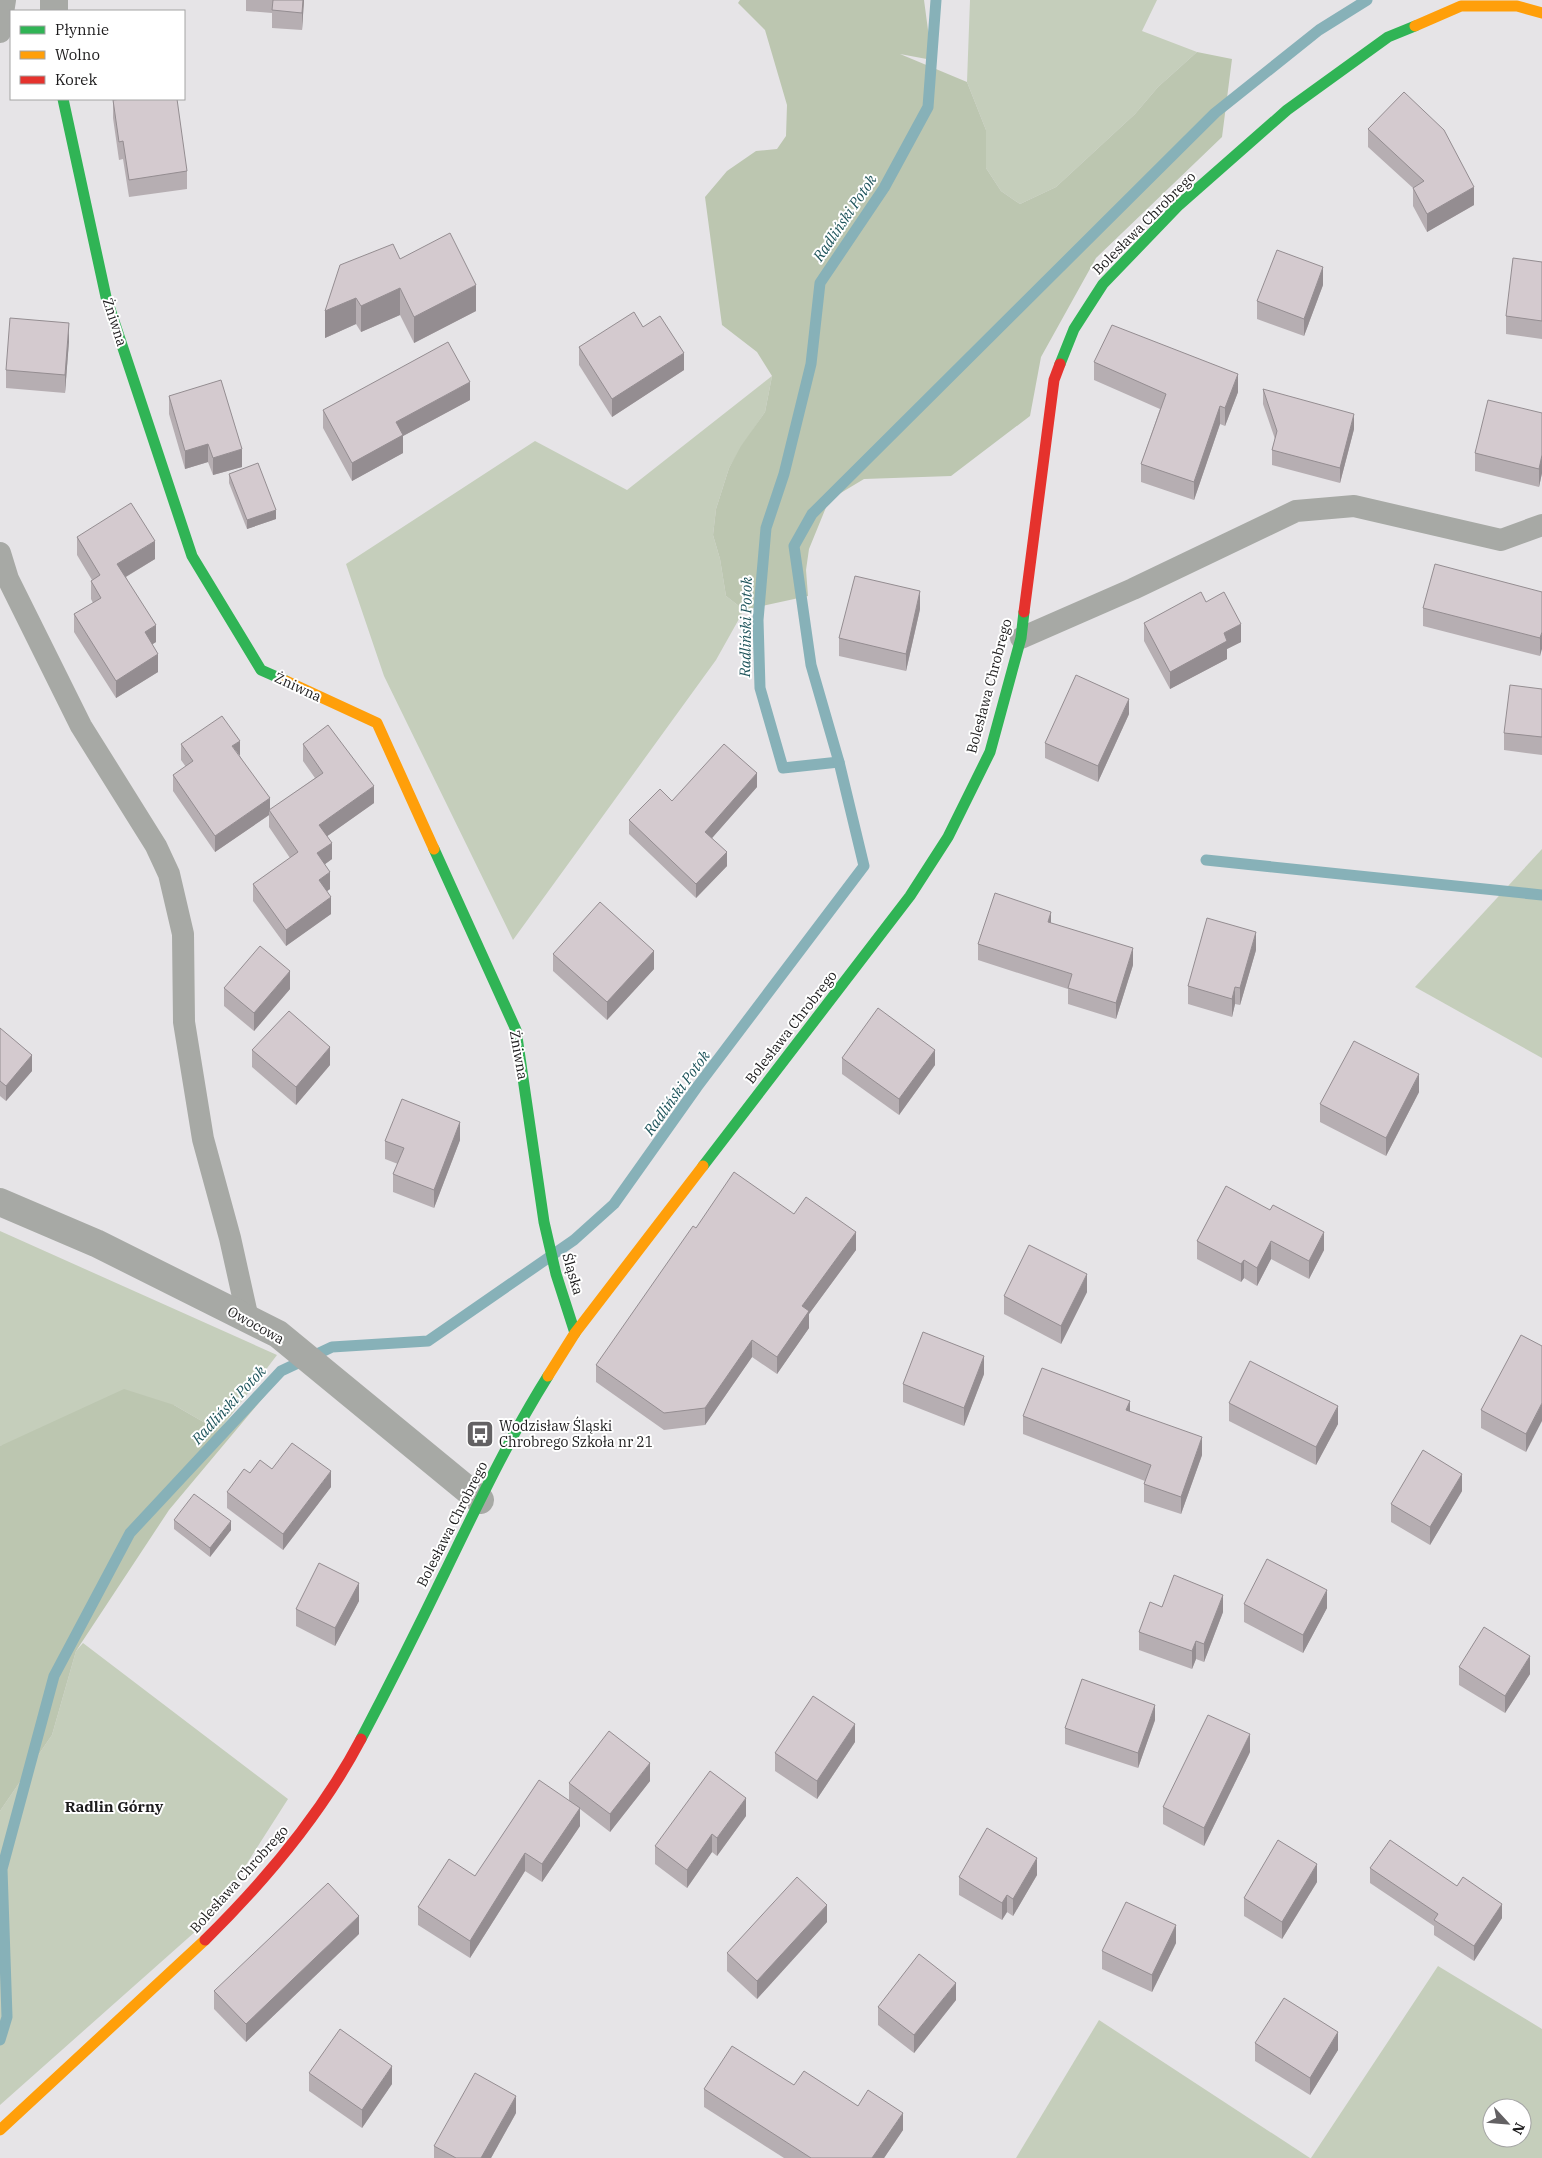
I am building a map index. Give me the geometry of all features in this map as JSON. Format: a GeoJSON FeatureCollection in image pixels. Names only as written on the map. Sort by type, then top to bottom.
{"type":"FeatureCollection","features":[{"type":"Feature","properties":{"kind":"street","name":"Bolesława Chrobrego"},"geometry":{"type":"LineString","coordinates":[[0,2130],[207,1938],[292,1845],[347,1766],[404,1657],[480,1500],[533,1400],[575,1333],[910,896],[948,837],[990,752],[1021,638],[1054,380],[1074,329],[1103,284],[1178,205],[1288,110],[1388,37],[1462,3],[1517,6],[1542,14]]}},
{"type":"Feature","properties":{"kind":"street","name":"Żniwna"},"geometry":{"type":"LineString","coordinates":[[63,100],[106,297],[192,556],[261,670],[377,723],[516,1030],[544,1222]]}},
{"type":"Feature","properties":{"kind":"street","name":"Owocowa"},"geometry":{"type":"LineString","coordinates":[[0,1202],[96,1243],[278,1334],[480,1500]]}},
{"type":"Feature","properties":{"kind":"street","name":"Śląska"},"geometry":{"type":"LineString","coordinates":[[544,1222],[556,1274],[575,1333]]}},
{"type":"Feature","properties":{"kind":"lane"},"geometry":{"type":"LineString","coordinates":[[0,32],[5,0]]}},
{"type":"Feature","properties":{"kind":"lane"},"geometry":{"type":"LineString","coordinates":[[1021,638],[1133,589],[1296,511],[1354,506],[1501,540],[1542,525]]}},
{"type":"Feature","properties":{"kind":"lane"},"geometry":{"type":"LineString","coordinates":[[0,553],[8,579],[81,726],[156,846],[169,874],[183,934],[184,1022],[203,1139],[230,1238],[248,1318]]}},
{"type":"Feature","properties":{"kind":"green space"},"geometry":{"type":"Polygon","coordinates":[[[740,0],[924,0],[932,60],[900,54],[967,82],[986,130],[986,168],[1001,191],[1020,204],[1056,187],[1135,114],[1158,87],[1197,52],[1232,59],[1222,137],[1096,258],[1041,357],[1030,416],[951,476],[864,479],[829,500],[809,549],[806,570],[808,596],[744,610],[726,596],[720,559],[713,535],[716,509],[729,468],[741,446],[765,412],[772,376],[757,352],[722,325],[705,197],[727,171],[756,151],[777,149],[786,136],[787,105],[765,30],[738,3],[740,0]]]}},
{"type":"Feature","properties":{"kind":"green space"},"geometry":{"type":"Polygon","coordinates":[[[970,0],[1157,0],[1142,31],[1197,52],[1158,87],[1135,114],[1056,187],[1020,204],[1001,191],[986,168],[986,130],[967,82],[970,0]]]}},
{"type":"Feature","properties":{"kind":"green space"},"geometry":{"type":"Polygon","coordinates":[[[772,376],[765,412],[729,468],[716,509],[713,535],[720,559],[726,596],[744,610],[716,660],[513,940],[384,676],[346,564],[535,441],[627,490],[772,376]]]}},
{"type":"Feature","properties":{"kind":"green space"},"geometry":{"type":"Polygon","coordinates":[[[1542,849],[1542,1058],[1415,987],[1542,849]]]}},
{"type":"Feature","properties":{"kind":"green space"},"geometry":{"type":"Polygon","coordinates":[[[0,1231],[277,1355],[219,1431],[174,1405],[0,1446],[0,1231]]]}},
{"type":"Feature","properties":{"kind":"green space"},"geometry":{"type":"Polygon","coordinates":[[[294,1361],[169,1510],[76,1651],[52,1735],[0,1811],[0,1446],[124,1389],[174,1405],[219,1431],[294,1361]]]}},
{"type":"Feature","properties":{"kind":"green space"},"geometry":{"type":"Polygon","coordinates":[[[83,1643],[288,1799],[214,1915],[0,2105],[0,1811],[52,1735],[76,1651],[83,1643]]]}},
{"type":"Feature","properties":{"kind":"green space"},"geometry":{"type":"Polygon","coordinates":[[[1438,1966],[1542,2029],[1542,2158],[1311,2158],[1438,1966]]]}},
{"type":"Feature","properties":{"kind":"green space"},"geometry":{"type":"Polygon","coordinates":[[[1099,2020],[1310,2158],[1016,2158],[1099,2020]]]}},
{"type":"Feature","properties":{"kind":"building"},"geometry":{"type":"Polygon","coordinates":[[[273,0],[303,0],[302,13],[272,10],[273,0]]]}},
{"type":"Feature","properties":{"kind":"building"},"geometry":{"type":"Polygon","coordinates":[[[1404,92],[1444,130],[1474,187],[1427,214],[1413,188],[1424,181],[1368,129],[1404,92]]]}},
{"type":"Feature","properties":{"kind":"building"},"geometry":{"type":"Polygon","coordinates":[[[113,100],[177,100],[187,171],[129,180],[123,141],[119,142],[113,100]]]}},
{"type":"Feature","properties":{"kind":"building"},"geometry":{"type":"Polygon","coordinates":[[[450,233],[476,285],[414,317],[400,288],[361,306],[356,298],[325,311],[340,265],[393,244],[400,259],[450,233]]]}},
{"type":"Feature","properties":{"kind":"building"},"geometry":{"type":"Polygon","coordinates":[[[1277,250],[1323,267],[1304,319],[1257,301],[1277,250]]]}},
{"type":"Feature","properties":{"kind":"building"},"geometry":{"type":"Polygon","coordinates":[[[1513,258],[1542,262],[1542,321],[1506,316],[1513,258]]]}},
{"type":"Feature","properties":{"kind":"building"},"geometry":{"type":"Polygon","coordinates":[[[634,312],[643,327],[660,316],[684,353],[612,399],[579,347],[634,312]]]}},
{"type":"Feature","properties":{"kind":"building"},"geometry":{"type":"Polygon","coordinates":[[[10,318],[69,323],[65,375],[6,370],[10,318]]]}},
{"type":"Feature","properties":{"kind":"building"},"geometry":{"type":"Polygon","coordinates":[[[1112,325],[1238,374],[1225,408],[1220,406],[1194,482],[1141,464],[1166,394],[1094,362],[1112,325]]]}},
{"type":"Feature","properties":{"kind":"building"},"geometry":{"type":"Polygon","coordinates":[[[448,342],[470,382],[396,422],[403,435],[352,463],[323,410],[448,342]]]}},
{"type":"Feature","properties":{"kind":"building"},"geometry":{"type":"Polygon","coordinates":[[[221,380],[242,449],[213,458],[208,444],[185,451],[169,396],[221,380]]]}},
{"type":"Feature","properties":{"kind":"building"},"geometry":{"type":"Polygon","coordinates":[[[1263,389],[1354,414],[1340,468],[1272,450],[1277,431],[1263,389]]]}},
{"type":"Feature","properties":{"kind":"building"},"geometry":{"type":"Polygon","coordinates":[[[1488,400],[1542,413],[1542,455],[1539,469],[1475,453],[1488,400]]]}},
{"type":"Feature","properties":{"kind":"building"},"geometry":{"type":"Polygon","coordinates":[[[258,463],[276,510],[247,520],[229,474],[258,463]]]}},
{"type":"Feature","properties":{"kind":"building"},"geometry":{"type":"Polygon","coordinates":[[[131,503],[155,541],[117,564],[156,625],[145,632],[158,654],[116,681],[74,614],[101,598],[91,581],[100,575],[77,537],[131,503]]]}},
{"type":"Feature","properties":{"kind":"building"},"geometry":{"type":"Polygon","coordinates":[[[1435,564],[1542,592],[1542,632],[1540,638],[1423,608],[1435,564]]]}},
{"type":"Feature","properties":{"kind":"building"},"geometry":{"type":"Polygon","coordinates":[[[855,576],[920,591],[906,654],[839,638],[855,576]]]}},
{"type":"Feature","properties":{"kind":"building"},"geometry":{"type":"Polygon","coordinates":[[[1201,592],[1206,602],[1224,592],[1241,624],[1224,633],[1227,641],[1170,672],[1144,623],[1201,592]]]}},
{"type":"Feature","properties":{"kind":"building"},"geometry":{"type":"Polygon","coordinates":[[[1076,675],[1129,699],[1098,766],[1045,743],[1076,675]]]}},
{"type":"Feature","properties":{"kind":"building"},"geometry":{"type":"Polygon","coordinates":[[[1510,685],[1542,689],[1542,737],[1504,733],[1510,685]]]}},
{"type":"Feature","properties":{"kind":"building"},"geometry":{"type":"Polygon","coordinates":[[[222,716],[240,741],[232,746],[270,798],[215,836],[173,775],[193,761],[181,744],[222,716]]]}},
{"type":"Feature","properties":{"kind":"building"},"geometry":{"type":"Polygon","coordinates":[[[328,725],[374,786],[319,825],[332,843],[317,853],[330,872],[319,880],[331,897],[286,930],[253,884],[298,852],[269,810],[323,773],[303,744],[328,725]]]}},
{"type":"Feature","properties":{"kind":"building"},"geometry":{"type":"Polygon","coordinates":[[[724,744],[757,773],[705,832],[727,852],[696,884],[629,820],[660,789],[672,801],[724,744]]]}},
{"type":"Feature","properties":{"kind":"building"},"geometry":{"type":"Polygon","coordinates":[[[995,893],[1051,912],[1048,922],[1133,948],[1116,1003],[1068,988],[1072,974],[978,944],[995,893]]]}},
{"type":"Feature","properties":{"kind":"building"},"geometry":{"type":"Polygon","coordinates":[[[600,902],[654,951],[607,1002],[553,954],[600,902]]]}},
{"type":"Feature","properties":{"kind":"building"},"geometry":{"type":"Polygon","coordinates":[[[1207,918],[1256,932],[1240,988],[1235,987],[1232,999],[1188,986],[1207,918]]]}},
{"type":"Feature","properties":{"kind":"building"},"geometry":{"type":"Polygon","coordinates":[[[260,946],[290,971],[254,1013],[224,988],[260,946]]]}},
{"type":"Feature","properties":{"kind":"building"},"geometry":{"type":"Polygon","coordinates":[[[878,1008],[935,1050],[899,1099],[842,1058],[878,1008]]]}},
{"type":"Feature","properties":{"kind":"building"},"geometry":{"type":"Polygon","coordinates":[[[289,1011],[330,1047],[296,1087],[252,1050],[289,1011]]]}},
{"type":"Feature","properties":{"kind":"building"},"geometry":{"type":"Polygon","coordinates":[[[0,1028],[32,1055],[6,1086],[0,1081],[0,1028]]]}},
{"type":"Feature","properties":{"kind":"building"},"geometry":{"type":"Polygon","coordinates":[[[1354,1041],[1419,1074],[1386,1138],[1320,1104],[1354,1041]]]}},
{"type":"Feature","properties":{"kind":"building"},"geometry":{"type":"Polygon","coordinates":[[[402,1099],[460,1122],[434,1190],[393,1174],[404,1148],[385,1141],[402,1099]]]}},
{"type":"Feature","properties":{"kind":"building"},"geometry":{"type":"Polygon","coordinates":[[[734,1172],[794,1214],[806,1197],[856,1232],[802,1306],[809,1311],[777,1357],[752,1340],[705,1408],[664,1413],[596,1365],[693,1226],[696,1228],[734,1172]]]}},
{"type":"Feature","properties":{"kind":"building"},"geometry":{"type":"Polygon","coordinates":[[[1226,1186],[1270,1210],[1273,1205],[1324,1232],[1309,1261],[1271,1241],[1257,1268],[1244,1260],[1241,1264],[1197,1241],[1226,1186]]]}},
{"type":"Feature","properties":{"kind":"building"},"geometry":{"type":"Polygon","coordinates":[[[1029,1245],[1087,1274],[1061,1326],[1004,1296],[1029,1245]]]}},
{"type":"Feature","properties":{"kind":"building"},"geometry":{"type":"Polygon","coordinates":[[[923,1332],[984,1356],[964,1408],[903,1384],[923,1332]]]}},
{"type":"Feature","properties":{"kind":"building"},"geometry":{"type":"Polygon","coordinates":[[[1521,1335],[1542,1346],[1542,1403],[1526,1434],[1481,1410],[1521,1335]]]}},
{"type":"Feature","properties":{"kind":"building"},"geometry":{"type":"Polygon","coordinates":[[[1250,1361],[1338,1406],[1316,1447],[1229,1403],[1250,1361]]]}},
{"type":"Feature","properties":{"kind":"building"},"geometry":{"type":"Polygon","coordinates":[[[1042,1368],[1130,1401],[1126,1410],[1202,1437],[1181,1497],[1144,1484],[1151,1465],[1023,1416],[1042,1368]]]}},
{"type":"Feature","properties":{"kind":"building"},"geometry":{"type":"Polygon","coordinates":[[[292,1443],[331,1471],[283,1534],[227,1492],[244,1469],[250,1473],[260,1460],[272,1469],[292,1443]]]}},
{"type":"Feature","properties":{"kind":"building"},"geometry":{"type":"Polygon","coordinates":[[[1423,1450],[1462,1474],[1430,1527],[1391,1504],[1423,1450]]]}},
{"type":"Feature","properties":{"kind":"building"},"geometry":{"type":"Polygon","coordinates":[[[194,1494],[231,1521],[210,1548],[174,1520],[194,1494]]]}},
{"type":"Feature","properties":{"kind":"building"},"geometry":{"type":"Polygon","coordinates":[[[1267,1559],[1327,1590],[1303,1635],[1244,1604],[1267,1559]]]}},
{"type":"Feature","properties":{"kind":"building"},"geometry":{"type":"Polygon","coordinates":[[[319,1563],[359,1583],[335,1628],[296,1609],[319,1563]]]}},
{"type":"Feature","properties":{"kind":"building"},"geometry":{"type":"Polygon","coordinates":[[[1174,1575],[1223,1595],[1204,1644],[1196,1641],[1192,1651],[1139,1632],[1150,1602],[1162,1607],[1174,1575]]]}},
{"type":"Feature","properties":{"kind":"building"},"geometry":{"type":"Polygon","coordinates":[[[1484,1627],[1530,1656],[1505,1696],[1459,1667],[1484,1627]]]}},
{"type":"Feature","properties":{"kind":"building"},"geometry":{"type":"Polygon","coordinates":[[[1082,1679],[1155,1705],[1138,1753],[1065,1728],[1082,1679]]]}},
{"type":"Feature","properties":{"kind":"building"},"geometry":{"type":"Polygon","coordinates":[[[813,1696],[855,1724],[817,1781],[775,1753],[813,1696]]]}},
{"type":"Feature","properties":{"kind":"building"},"geometry":{"type":"Polygon","coordinates":[[[1208,1715],[1250,1734],[1204,1828],[1163,1807],[1208,1715]]]}},
{"type":"Feature","properties":{"kind":"building"},"geometry":{"type":"Polygon","coordinates":[[[609,1731],[650,1763],[610,1814],[569,1783],[609,1731]]]}},
{"type":"Feature","properties":{"kind":"building"},"geometry":{"type":"Polygon","coordinates":[[[710,1771],[746,1798],[717,1838],[712,1834],[687,1870],[655,1846],[710,1771]]]}},
{"type":"Feature","properties":{"kind":"building"},"geometry":{"type":"Polygon","coordinates":[[[539,1780],[580,1808],[542,1864],[525,1853],[470,1941],[418,1907],[449,1859],[475,1876],[539,1780]]]}},
{"type":"Feature","properties":{"kind":"building"},"geometry":{"type":"Polygon","coordinates":[[[987,1828],[1037,1858],[1013,1899],[1007,1895],[1002,1903],[959,1877],[987,1828]]]}},
{"type":"Feature","properties":{"kind":"building"},"geometry":{"type":"Polygon","coordinates":[[[1278,1840],[1317,1864],[1282,1922],[1244,1898],[1278,1840]]]}},
{"type":"Feature","properties":{"kind":"building"},"geometry":{"type":"Polygon","coordinates":[[[1390,1840],[1457,1886],[1463,1877],[1502,1904],[1474,1946],[1434,1920],[1438,1914],[1370,1868],[1390,1840]]]}},
{"type":"Feature","properties":{"kind":"building"},"geometry":{"type":"Polygon","coordinates":[[[797,1877],[827,1905],[757,1981],[727,1953],[797,1877]]]}},
{"type":"Feature","properties":{"kind":"building"},"geometry":{"type":"Polygon","coordinates":[[[328,1883],[359,1916],[246,2024],[214,1991],[328,1883]]]}},
{"type":"Feature","properties":{"kind":"building"},"geometry":{"type":"Polygon","coordinates":[[[1126,1902],[1176,1925],[1152,1975],[1102,1951],[1126,1902]]]}},
{"type":"Feature","properties":{"kind":"building"},"geometry":{"type":"Polygon","coordinates":[[[919,1954],[956,1983],[914,2035],[878,2007],[919,1954]]]}},
{"type":"Feature","properties":{"kind":"building"},"geometry":{"type":"Polygon","coordinates":[[[1284,1998],[1338,2032],[1310,2078],[1255,2043],[1284,1998]]]}},
{"type":"Feature","properties":{"kind":"building"},"geometry":{"type":"Polygon","coordinates":[[[340,2029],[392,2066],[362,2110],[309,2073],[340,2029]]]}},
{"type":"Feature","properties":{"kind":"building"},"geometry":{"type":"Polygon","coordinates":[[[732,2046],[794,2085],[804,2071],[858,2106],[868,2090],[903,2113],[872,2158],[811,2158],[704,2089],[732,2046]]]}},
{"type":"Feature","properties":{"kind":"building"},"geometry":{"type":"Polygon","coordinates":[[[475,2073],[516,2096],[481,2158],[456,2158],[434,2146],[475,2073]]]}},
{"type":"Feature","properties":{"kind":"waterway","name":"Radliński Potok"},"geometry":{"type":"LineString","coordinates":[[839,762],[783,768],[760,688],[758,620],[766,528],[784,474],[811,364],[820,283],[884,188],[928,107],[936,0]]}},
{"type":"Feature","properties":{"kind":"waterway","name":"Radliński Potok"},"geometry":{"type":"LineString","coordinates":[[0,2040],[7,2017],[2,1869],[54,1676],[130,1533],[281,1371],[332,1347],[428,1341],[574,1240],[614,1204],[697,1087],[864,866],[839,762],[811,665],[794,546],[812,514],[1215,113],[1319,30],[1367,0]]}},
{"type":"Feature","properties":{"kind":"waterway"},"geometry":{"type":"LineString","coordinates":[[1206,860],[1542,895]]}},
{"type":"Feature","properties":{"kind":"traffic: fast"},"geometry":{"type":"LineString","coordinates":[[1060,364],[1074,329],[1103,284],[1179,205],[1287,110],[1388,37],[1415,26]]}},
{"type":"Feature","properties":{"kind":"traffic: fast"},"geometry":{"type":"LineString","coordinates":[[63,100],[106,297],[192,556],[261,670],[286,681]]}},
{"type":"Feature","properties":{"kind":"traffic: fast"},"geometry":{"type":"LineString","coordinates":[[703,1166],[910,896],[948,837],[990,752],[1021,638],[1024,612]]}},
{"type":"Feature","properties":{"kind":"traffic: fast"},"geometry":{"type":"LineString","coordinates":[[434,849],[516,1030],[544,1222],[556,1274],[575,1333]]}},
{"type":"Feature","properties":{"kind":"traffic: fast"},"geometry":{"type":"LineString","coordinates":[[361,1739],[494,1472],[548,1376]]}},
{"type":"Feature","properties":{"kind":"traffic: slow"},"geometry":{"type":"LineString","coordinates":[[1415,26],[1461,6],[1517,6],[1542,13]]}},
{"type":"Feature","properties":{"kind":"traffic: slow"},"geometry":{"type":"LineString","coordinates":[[286,681],[377,723],[434,849]]}},
{"type":"Feature","properties":{"kind":"traffic: slow"},"geometry":{"type":"LineString","coordinates":[[548,1376],[575,1333],[703,1166]]}},
{"type":"Feature","properties":{"kind":"traffic: slow"},"geometry":{"type":"LineString","coordinates":[[0,2130],[205,1940]]}},
{"type":"Feature","properties":{"kind":"traffic: jam"},"geometry":{"type":"LineString","coordinates":[[1024,612],[1054,380],[1060,364]]}},
{"type":"Feature","properties":{"kind":"traffic: jam"},"geometry":{"type":"LineString","coordinates":[[205,1940],[249,1894],[291,1845],[329,1793],[361,1739]]}},
{"type":"Feature","properties":{"kind":"place","name":"Wodzisław Śląski Chrobrego Szkoła nr 21"},"geometry":{"type":"Point","coordinates":[480,1434]}},
{"type":"Feature","properties":{"kind":"district","name":"Radlin Górny"},"geometry":{"type":"Point","coordinates":[114,1807]}}]}
